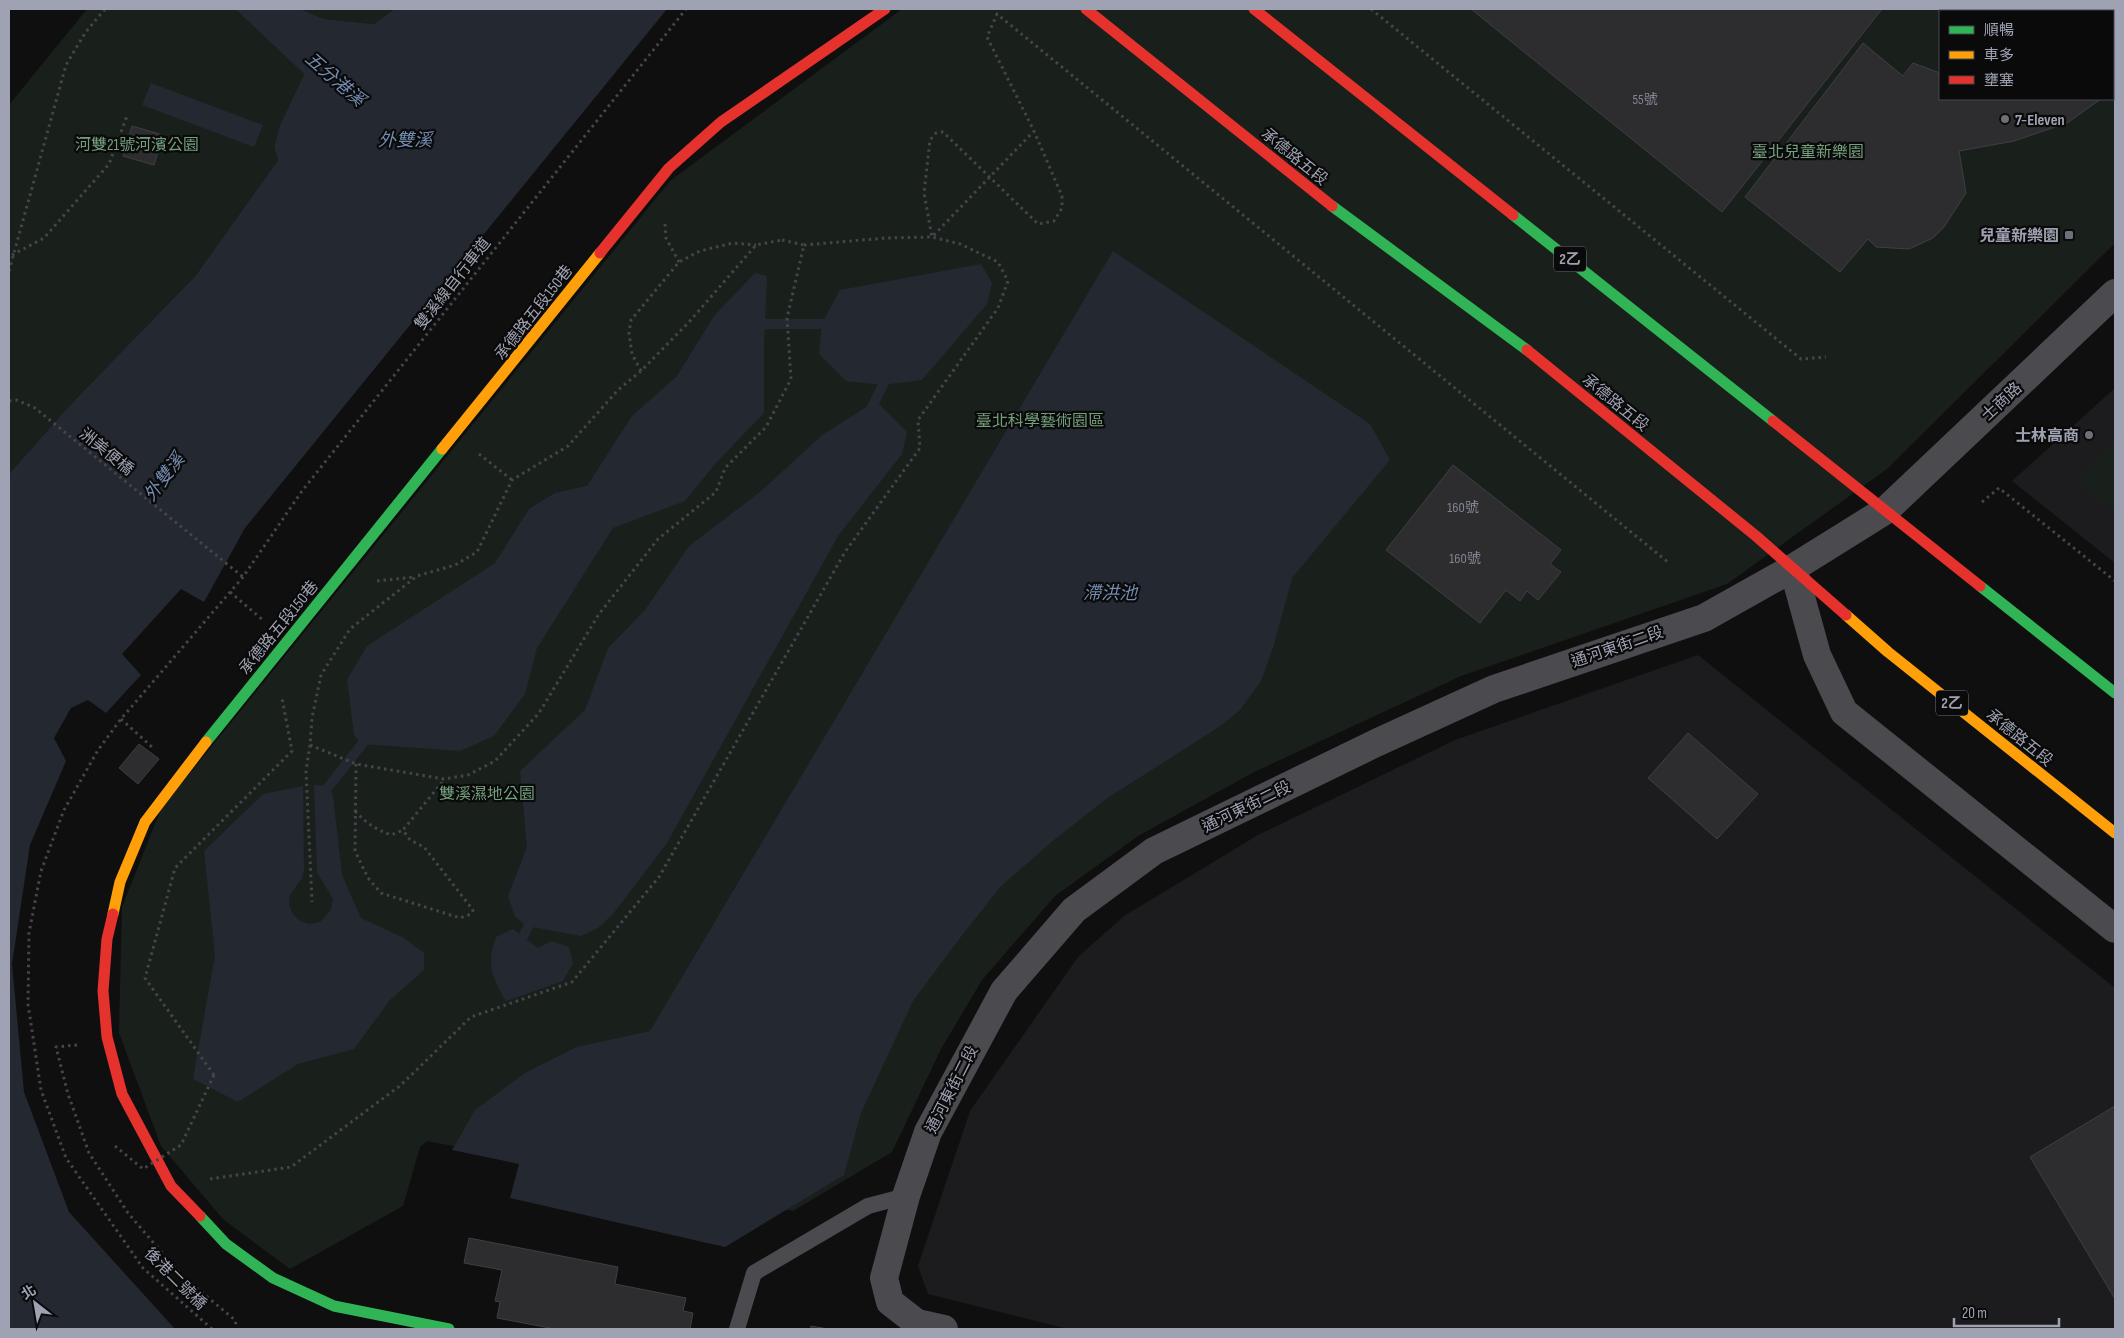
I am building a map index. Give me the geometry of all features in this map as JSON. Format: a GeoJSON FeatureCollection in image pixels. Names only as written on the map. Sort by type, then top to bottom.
{"type":"FeatureCollection","features":[{"type":"Feature","properties":{"kind":"main road","name":"承德路五段150巷"},"geometry":{"type":"LineString","coordinates":[[449,1329],[334,1306],[273,1278],[226,1244],[171,1186],[122,1094],[107,1037],[102,991],[107,939],[120,882],[145,822],[181,772],[455,436],[669,168],[721,122],[885,9]]}},
{"type":"Feature","properties":{"kind":"main road","name":"承德路五段"},"geometry":{"type":"LineString","coordinates":[[1086,9],[1320,197],[1514,340],[1793,568],[1888,652],[2115,833]]}},
{"type":"Feature","properties":{"kind":"main road","name":"2乙"},"geometry":{"type":"LineString","coordinates":[[1254,9],[2115,693]]}},
{"type":"Feature","properties":{"kind":"street","name":"士商路"},"geometry":{"type":"LineString","coordinates":[[1886,510],[2115,293]]}},
{"type":"Feature","properties":{"kind":"street","name":"通河東街二段"},"geometry":{"type":"LineString","coordinates":[[944,1329],[917,1322],[890,1302],[884,1278],[906,1196],[928,1132],[1004,991],[1074,910],[1154,851],[1376,743],[1494,689],[1704,618],[1793,568],[1886,510]]}},
{"type":"Feature","properties":{"kind":"street"},"geometry":{"type":"LineString","coordinates":[[1793,568],[1818,654],[1844,712],[2115,929]]}},
{"type":"Feature","properties":{"kind":"lane"},"geometry":{"type":"LineString","coordinates":[[736,1329],[754,1274],[868,1206],[906,1196]]}},
{"type":"Feature","properties":{"kind":"path"},"geometry":{"type":"LineString","coordinates":[[9,271],[66,65],[85,33],[106,9]]}},
{"type":"Feature","properties":{"kind":"path","name":"雙溪線自行車道"},"geometry":{"type":"LineString","coordinates":[[243,577],[302,491],[686,9]]}},
{"type":"Feature","properties":{"kind":"path"},"geometry":{"type":"LineString","coordinates":[[1371,9],[1801,359],[1826,356]]}},
{"type":"Feature","properties":{"kind":"path"},"geometry":{"type":"LineString","coordinates":[[932,237],[924,193],[930,140],[936,133],[943,132],[1038,224],[1054,221],[1062,208],[1062,196],[1034,131],[987,37],[997,14],[1669,564]]}},
{"type":"Feature","properties":{"kind":"path"},"geometry":{"type":"LineString","coordinates":[[12,255],[44,238],[110,164],[127,116]]}},
{"type":"Feature","properties":{"kind":"path"},"geometry":{"type":"LineString","coordinates":[[932,237],[1034,131]]}},
{"type":"Feature","properties":{"kind":"path"},"geometry":{"type":"LineString","coordinates":[[171,1186],[291,1167],[401,1085],[471,1017],[572,982],[659,876],[845,552],[920,448],[918,420],[998,308],[1008,281],[998,262],[960,244],[932,237],[886,238],[804,244],[782,240],[756,245],[733,243],[700,251],[679,262],[631,320],[629,333],[632,354],[641,371]]}},
{"type":"Feature","properties":{"kind":"path"},"geometry":{"type":"LineString","coordinates":[[310,745],[344,757],[356,764],[444,779],[468,775],[495,761],[539,714],[599,614],[658,539],[716,492],[725,468],[766,427],[791,379],[787,318],[804,244]]}},
{"type":"Feature","properties":{"kind":"path"},"geometry":{"type":"LineString","coordinates":[[312,902],[306,771],[312,718],[321,675],[350,629],[417,576],[455,565],[478,552],[512,480],[568,446],[618,390],[641,371],[689,322],[756,245]]}},
{"type":"Feature","properties":{"kind":"path","name":"洲美便橋"},"geometry":{"type":"LineString","coordinates":[[9,401],[17,400],[35,408],[243,577]]}},
{"type":"Feature","properties":{"kind":"path"},"geometry":{"type":"LineString","coordinates":[[455,436],[512,480]]}},
{"type":"Feature","properties":{"kind":"path"},"geometry":{"type":"LineString","coordinates":[[1982,502],[1999,488],[2115,580]]}},
{"type":"Feature","properties":{"kind":"path"},"geometry":{"type":"LineString","coordinates":[[230,592],[266,622]]}},
{"type":"Feature","properties":{"kind":"path"},"geometry":{"type":"LineString","coordinates":[[111,1137],[115,1146],[143,1169],[181,1145],[214,1075],[145,978],[175,868],[292,751],[282,694]]}},
{"type":"Feature","properties":{"kind":"path"},"geometry":{"type":"LineString","coordinates":[[121,719],[152,747]]}},
{"type":"Feature","properties":{"kind":"path"},"geometry":{"type":"LineString","coordinates":[[356,764],[355,851],[368,878],[381,893],[460,918],[471,914],[472,910],[467,902],[424,847],[410,840],[403,830]]}},
{"type":"Feature","properties":{"kind":"path"},"geometry":{"type":"LineString","coordinates":[[354,810],[367,824],[391,835],[403,830],[444,779]]}},
{"type":"Feature","properties":{"kind":"path"},"geometry":{"type":"LineString","coordinates":[[80,1053],[78,1045],[56,1048],[68,1094],[89,1153],[128,1213],[182,1276],[234,1320],[237,1329]]}},
{"type":"Feature","properties":{"kind":"path","name":"後港二號橋"},"geometry":{"type":"LineString","coordinates":[[108,1218],[143,1268],[212,1329]]}},
{"type":"Feature","properties":{"kind":"shaded area","name":"士林高商"},"geometry":{"type":"Polygon","coordinates":[[[2115,388],[2115,563],[2012,481],[2115,388]]]}},
{"type":"Feature","properties":{"kind":"shaded area"},"geometry":{"type":"Polygon","coordinates":[[[1698,655],[2115,988],[2115,1329],[1068,1329],[928,1294],[918,1266],[970,1111],[1078,957],[1124,916],[1258,835],[1455,740],[1698,655]]]}},
{"type":"Feature","properties":{"kind":"green space","name":"河雙21號河濱公園"},"geometry":{"type":"Polygon","coordinates":[[[87,9],[235,9],[304,74],[280,125],[274,147],[278,160],[196,275],[71,404],[9,474],[9,105],[87,9]]]}},
{"type":"Feature","properties":{"kind":"green space"},"geometry":{"type":"Polygon","coordinates":[[[300,9],[394,9],[374,24],[323,19],[300,9]]]}},
{"type":"Feature","properties":{"kind":"green space","name":"臺北科學藝術園區"},"geometry":{"type":"Polygon","coordinates":[[[902,9],[2115,9],[2115,243],[1887,469],[1727,584],[1461,676],[1254,772],[1138,836],[1055,896],[982,980],[941,1049],[892,1152],[793,1211],[427,1141],[420,1147],[403,1206],[290,1269],[223,1219],[161,1146],[119,1033],[122,907],[161,809],[670,181],[902,9]]]}},
{"type":"Feature","properties":{"kind":"green space"},"geometry":{"type":"Polygon","coordinates":[[[2115,437],[2115,513],[2076,482],[2115,437]]]}},
{"type":"Feature","properties":{"kind":"water","name":"外雙溪"},"geometry":{"type":"Polygon","coordinates":[[[235,9],[300,9],[324,19],[374,24],[394,9],[667,9],[245,528],[204,602],[181,589],[122,654],[141,675],[106,713],[88,700],[71,708],[54,738],[66,761],[30,845],[12,964],[24,1092],[69,1212],[175,1329],[9,1329],[9,474],[71,404],[196,275],[278,160],[274,147],[280,125],[304,74],[235,9]]]}},
{"type":"Feature","properties":{"kind":"water"},"geometry":{"type":"Polygon","coordinates":[[[151,83],[263,125],[254,147],[142,105],[151,83]]]}},
{"type":"Feature","properties":{"kind":"water","name":"滯洪池"},"geometry":{"type":"Polygon","coordinates":[[[1113,251],[1370,424],[1390,460],[1292,578],[1273,648],[1261,681],[1240,710],[1219,727],[1106,799],[1054,840],[1001,886],[913,1001],[861,1113],[844,1175],[725,1247],[510,1198],[519,1164],[452,1150],[475,1110],[525,1073],[577,1047],[650,1031],[1113,251]]]}},
{"type":"Feature","properties":{"kind":"water"},"geometry":{"type":"Polygon","coordinates":[[[981,264],[992,283],[987,304],[922,380],[883,385],[846,381],[819,354],[822,323],[840,290],[981,264]]]}},
{"type":"Feature","properties":{"kind":"water"},"geometry":{"type":"Polygon","coordinates":[[[755,273],[767,276],[764,343],[764,413],[715,464],[685,501],[613,528],[537,648],[525,694],[494,736],[460,751],[361,744],[354,735],[347,680],[367,646],[495,563],[529,509],[555,493],[587,486],[632,416],[677,376],[714,316],[755,273]]]}},
{"type":"Feature","properties":{"kind":"water"},"geometry":{"type":"Polygon","coordinates":[[[876,401],[907,432],[902,454],[838,536],[667,843],[613,914],[598,928],[581,936],[527,926],[515,917],[508,896],[527,847],[520,771],[585,710],[608,648],[645,610],[689,546],[760,492],[822,435],[876,401]]]}},
{"type":"Feature","properties":{"kind":"water"},"geometry":{"type":"Polygon","coordinates":[[[314,785],[329,786],[333,796],[342,875],[361,918],[404,938],[424,953],[424,970],[390,1000],[354,1049],[298,1064],[238,1102],[193,1079],[215,955],[204,851],[263,794],[303,786],[304,870],[302,878],[290,895],[289,905],[293,914],[300,921],[309,924],[320,922],[331,909],[333,899],[317,872],[314,785]]]}},
{"type":"Feature","properties":{"kind":"water"},"geometry":{"type":"Polygon","coordinates":[[[513,929],[538,948],[552,941],[569,947],[573,963],[563,981],[506,1001],[494,977],[491,955],[496,937],[513,929]]]}},
{"type":"Feature","properties":{"kind":"building"},"geometry":{"type":"Polygon","coordinates":[[[1471,9],[1882,9],[1722,212],[1471,9]]]}},
{"type":"Feature","properties":{"kind":"building"},"geometry":{"type":"Polygon","coordinates":[[[2115,9],[2114,84],[2114,10],[2082,10],[2115,9]]]}},
{"type":"Feature","properties":{"kind":"building"},"geometry":{"type":"Polygon","coordinates":[[[1863,43],[1903,76],[1913,63],[1939,73],[1939,100],[2100,100],[2067,123],[2014,141],[1959,151],[1966,193],[1944,227],[1933,238],[1909,249],[1876,247],[1868,239],[1840,272],[1745,197],[1863,43]]]}},
{"type":"Feature","properties":{"kind":"building"},"geometry":{"type":"Polygon","coordinates":[[[132,126],[163,135],[154,165],[123,156],[132,126]]]}},
{"type":"Feature","properties":{"kind":"building"},"geometry":{"type":"Polygon","coordinates":[[[1453,465],[1561,550],[1550,564],[1561,572],[1538,600],[1527,591],[1520,601],[1506,590],[1480,623],[1386,550],[1453,465]]]}},
{"type":"Feature","properties":{"kind":"building"},"geometry":{"type":"Polygon","coordinates":[[[1688,733],[1758,794],[1717,839],[1648,778],[1688,733]]]}},
{"type":"Feature","properties":{"kind":"building"},"geometry":{"type":"Polygon","coordinates":[[[139,744],[159,759],[138,784],[119,768],[139,744]]]}},
{"type":"Feature","properties":{"kind":"building"},"geometry":{"type":"Polygon","coordinates":[[[2115,1106],[2115,1299],[2030,1157],[2115,1106]]]}},
{"type":"Feature","properties":{"kind":"building"},"geometry":{"type":"Polygon","coordinates":[[[469,1238],[618,1267],[615,1284],[686,1298],[683,1311],[693,1313],[690,1329],[555,1329],[497,1318],[500,1302],[495,1301],[502,1270],[464,1263],[469,1238]]]}},
{"type":"Feature","properties":{"kind":"building"},"geometry":{"type":"Polygon","coordinates":[[[811,1326],[828,1329],[810,1329],[811,1326]]]}},
{"type":"Feature","properties":{"kind":"waterway"},"geometry":{"type":"LineString","coordinates":[[756,332],[764,324],[835,324]]}},
{"type":"Feature","properties":{"kind":"waterway"},"geometry":{"type":"LineString","coordinates":[[870,411],[883,385],[885,371]]}},
{"type":"Feature","properties":{"kind":"waterway"},"geometry":{"type":"LineString","coordinates":[[329,786],[370,734]]}},
{"type":"Feature","properties":{"kind":"waterway"},"geometry":{"type":"LineString","coordinates":[[524,935],[534,916]]}},
{"type":"Feature","properties":{"kind":"traffic: fast"},"geometry":{"type":"LineString","coordinates":[[1332,206],[1527,350]]}},
{"type":"Feature","properties":{"kind":"traffic: fast"},"geometry":{"type":"LineString","coordinates":[[1513,215],[1773,421]]}},
{"type":"Feature","properties":{"kind":"traffic: fast"},"geometry":{"type":"LineString","coordinates":[[206,742],[442,449]]}},
{"type":"Feature","properties":{"kind":"traffic: fast"},"geometry":{"type":"LineString","coordinates":[[1980,586],[2115,693]]}},
{"type":"Feature","properties":{"kind":"traffic: fast"},"geometry":{"type":"LineString","coordinates":[[200,1216],[226,1244],[273,1278],[334,1306],[449,1329]]}},
{"type":"Feature","properties":{"kind":"traffic: slow"},"geometry":{"type":"LineString","coordinates":[[442,449],[600,253]]}},
{"type":"Feature","properties":{"kind":"traffic: slow"},"geometry":{"type":"LineString","coordinates":[[1846,615],[1888,652],[2115,833]]}},
{"type":"Feature","properties":{"kind":"traffic: slow"},"geometry":{"type":"LineString","coordinates":[[113,914],[120,882],[145,822],[206,742]]}},
{"type":"Feature","properties":{"kind":"traffic: jam"},"geometry":{"type":"LineString","coordinates":[[600,253],[669,168],[721,122],[885,9]]}},
{"type":"Feature","properties":{"kind":"traffic: jam"},"geometry":{"type":"LineString","coordinates":[[1086,9],[1332,206]]}},
{"type":"Feature","properties":{"kind":"traffic: jam"},"geometry":{"type":"LineString","coordinates":[[1254,9],[1513,215]]}},
{"type":"Feature","properties":{"kind":"traffic: jam"},"geometry":{"type":"LineString","coordinates":[[1527,350],[1756,536],[1846,615]]}},
{"type":"Feature","properties":{"kind":"traffic: jam"},"geometry":{"type":"LineString","coordinates":[[1773,421],[1980,586]]}},
{"type":"Feature","properties":{"kind":"traffic: jam"},"geometry":{"type":"LineString","coordinates":[[113,914],[107,939],[103,991],[107,1037],[122,1094],[171,1186],[200,1216]]}},
{"type":"Feature","properties":{"kind":"place","name":"7-Eleven"},"geometry":{"type":"Point","coordinates":[2005,119]}},
{"type":"Feature","properties":{"kind":"place","name":"兒童新樂園"},"geometry":{"type":"Point","coordinates":[2069,235]}},
{"type":"Feature","properties":{"kind":"place","name":"士林高商"},"geometry":{"type":"Point","coordinates":[2089,435]}},
{"type":"Feature","properties":{"kind":"water label","name":"五分港溪"},"geometry":{"type":"Point","coordinates":[335,79]}},
{"type":"Feature","properties":{"kind":"park label","name":"臺北兒童新樂園"},"geometry":{"type":"Point","coordinates":[1808,151]}},
{"type":"Feature","properties":{"kind":"park label","name":"雙溪濕地公園"},"geometry":{"type":"Point","coordinates":[487,793]}}]}
